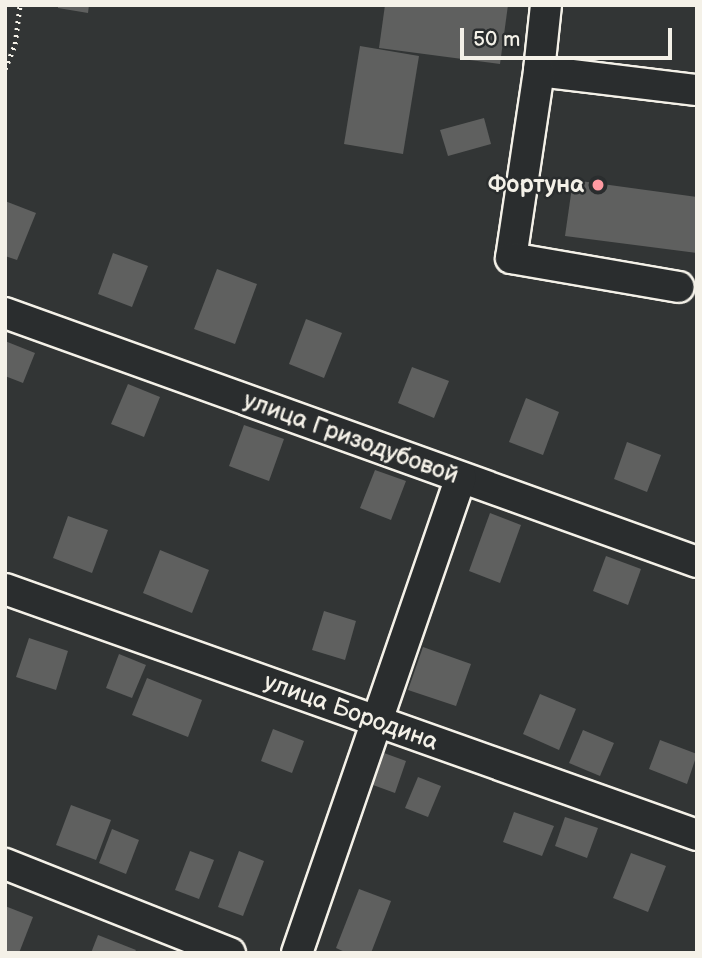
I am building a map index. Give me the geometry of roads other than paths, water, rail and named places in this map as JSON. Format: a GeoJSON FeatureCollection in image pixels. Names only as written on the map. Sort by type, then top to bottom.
{"type":"FeatureCollection","features":[{"type":"Feature","properties":{"kind":"street"},"geometry":{"type":"LineString","coordinates":[[547,5],[511,258],[679,287]]}},
{"type":"Feature","properties":{"kind":"street"},"geometry":{"type":"LineString","coordinates":[[539,71],[697,90]]}},
{"type":"Feature","properties":{"kind":"street","name":"улица Гризодубовой"},"geometry":{"type":"LineString","coordinates":[[5,313],[697,562]]}},
{"type":"Feature","properties":{"kind":"street"},"geometry":{"type":"LineString","coordinates":[[297,953],[461,477]]}},
{"type":"Feature","properties":{"kind":"street","name":"улица Бородина"},"geometry":{"type":"LineString","coordinates":[[5,589],[697,835]]}},
{"type":"Feature","properties":{"kind":"street"},"geometry":{"type":"LineString","coordinates":[[5,864],[230,953]]}},
{"type":"Feature","properties":{"kind":"place","name":"Фортуна"},"geometry":{"type":"Point","coordinates":[598,185]}}]}
